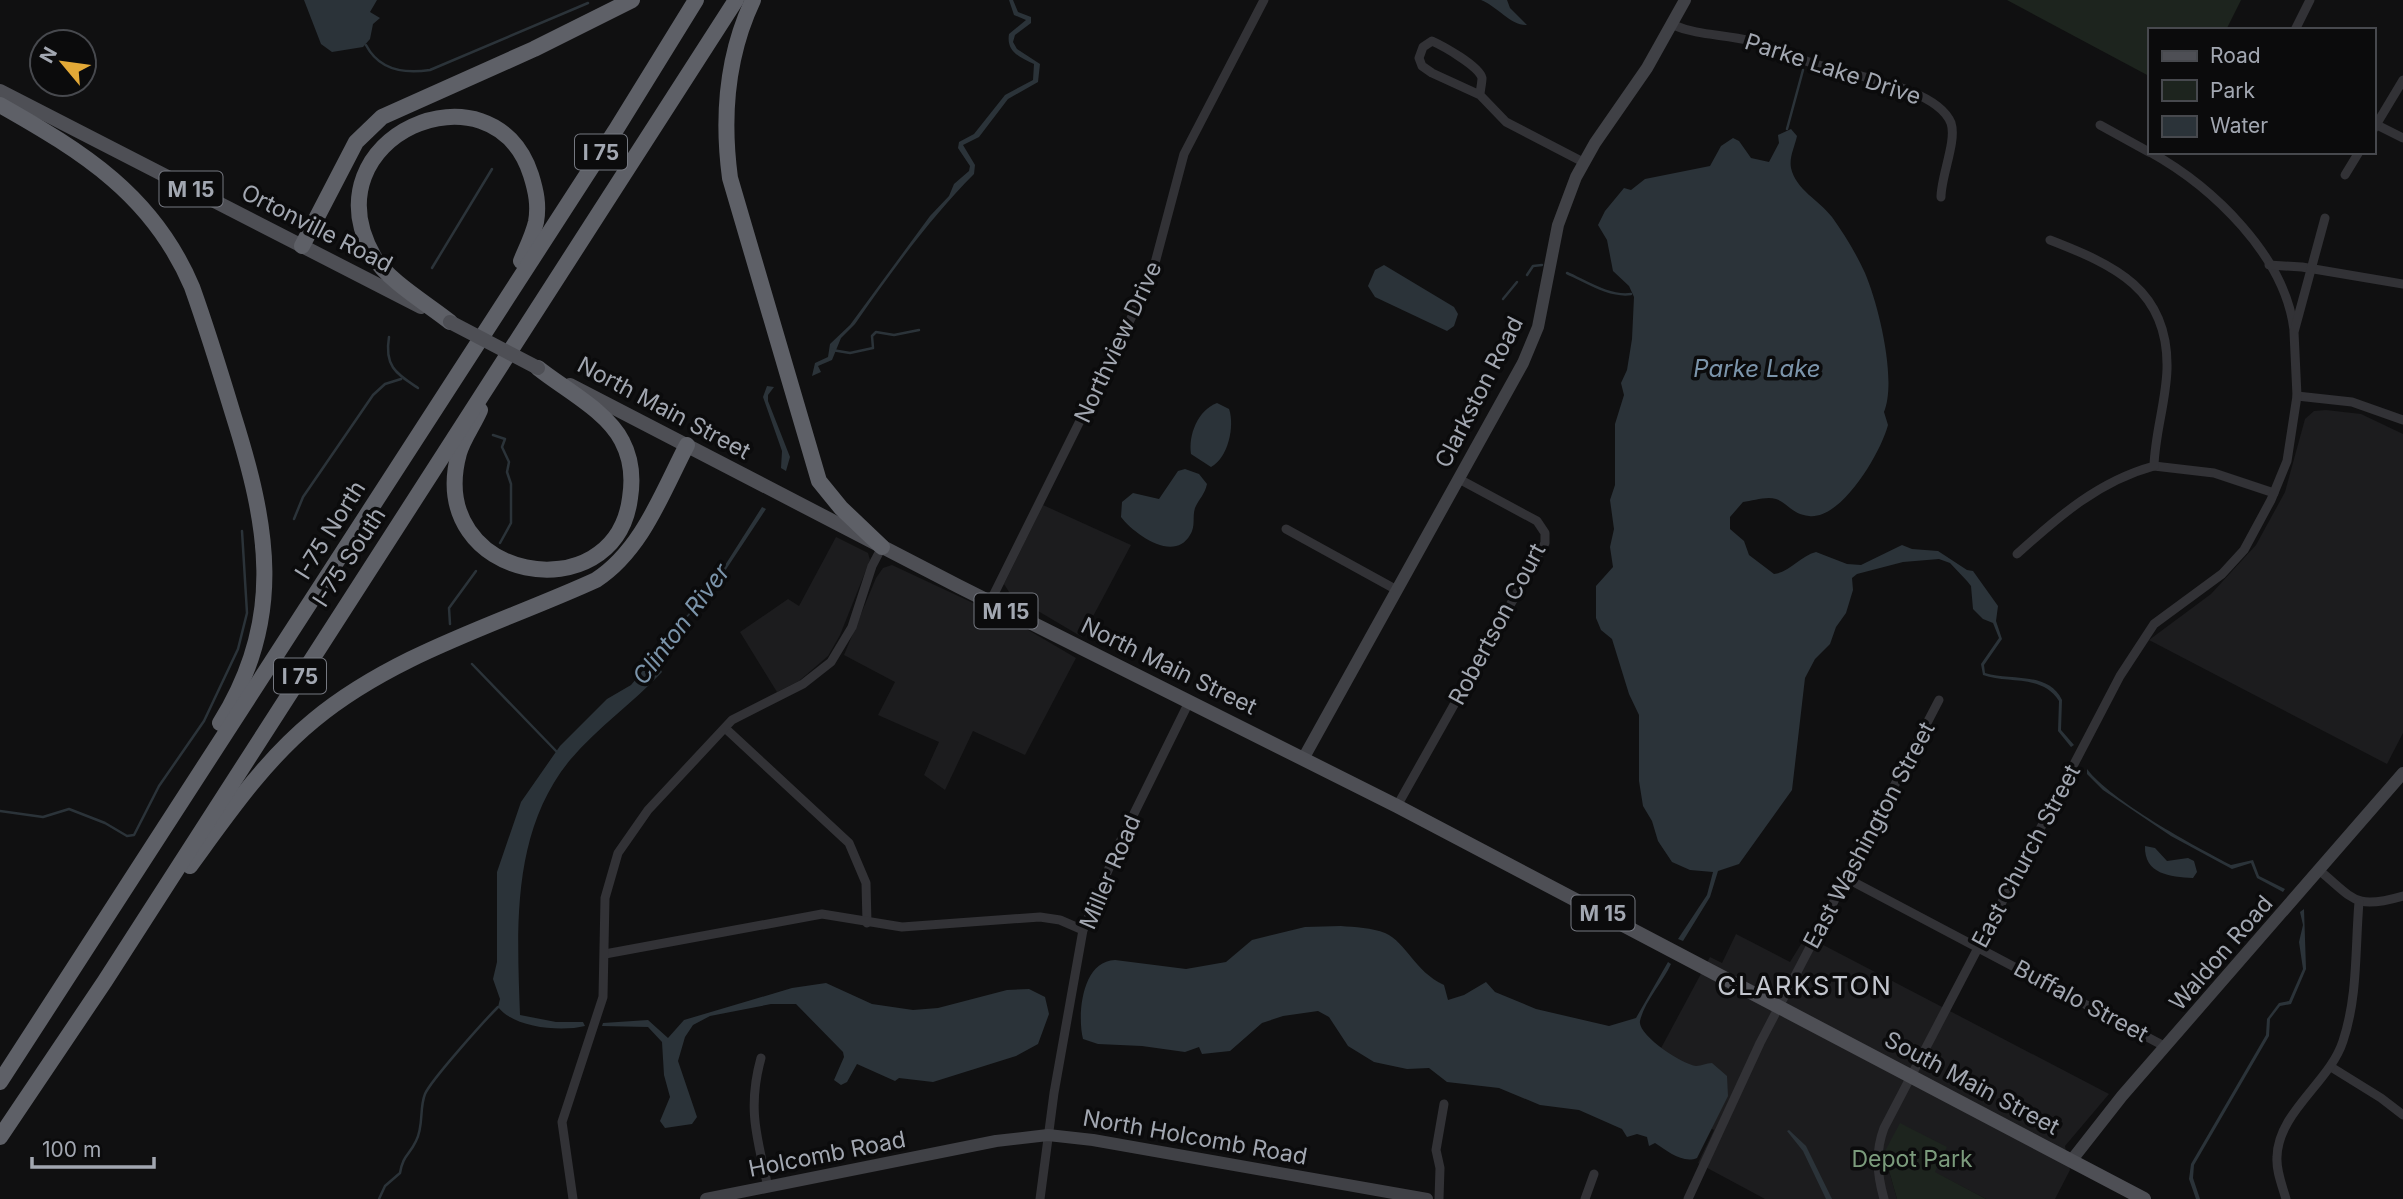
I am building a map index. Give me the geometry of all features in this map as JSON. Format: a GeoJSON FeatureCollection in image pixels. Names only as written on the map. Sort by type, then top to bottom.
{"type":"FeatureCollection","features":[{"type":"Feature","properties":{"kind":"highway"},"geometry":{"type":"LineString","coordinates":[[302,246],[356,142],[382,117],[597,19],[632,0]]}},
{"type":"Feature","properties":{"kind":"highway","name":"I-75 North"},"geometry":{"type":"LineString","coordinates":[[0,1082],[617,128],[696,0]]}},
{"type":"Feature","properties":{"kind":"highway","name":"I-75 South"},"geometry":{"type":"LineString","coordinates":[[0,1137],[105,981],[495,370],[736,0]]}},
{"type":"Feature","properties":{"kind":"highway"},"geometry":{"type":"LineString","coordinates":[[753,0],[735,53],[727,90],[725,138],[730,178],[819,481],[841,508],[882,547]]}},
{"type":"Feature","properties":{"kind":"highway"},"geometry":{"type":"LineString","coordinates":[[0,105],[62,140],[116,180],[161,230],[180,260],[197,300],[255,487],[262,525],[265,580],[248,664],[230,706],[170,802],[153,842]]}},
{"type":"Feature","properties":{"kind":"highway"},"geometry":{"type":"LineString","coordinates":[[450,322],[387,272],[375,259],[362,228],[359,199],[365,174],[383,144],[408,127],[437,117],[478,122],[501,132],[527,163],[537,193],[536,224],[502,302]]}},
{"type":"Feature","properties":{"kind":"highway"},"geometry":{"type":"LineString","coordinates":[[495,370],[481,409],[460,449],[455,474],[456,500],[464,525],[494,556],[510,565],[541,571],[579,563],[603,549],[622,525],[629,509],[632,477],[622,441],[615,430],[538,368]]}},
{"type":"Feature","properties":{"kind":"highway"},"geometry":{"type":"LineString","coordinates":[[105,981],[246,790],[299,734],[368,682],[596,580],[612,570],[628,554],[687,445]]}},
{"type":"Feature","properties":{"kind":"main road","name":"Ortonville Road"},"geometry":{"type":"LineString","coordinates":[[0,91],[538,368]]}},
{"type":"Feature","properties":{"kind":"main road","name":"North Main Street"},"geometry":{"type":"LineString","coordinates":[[538,368],[882,547],[1397,806],[1684,955],[1778,1007]]}},
{"type":"Feature","properties":{"kind":"main road","name":"South Main Street"},"geometry":{"type":"LineString","coordinates":[[1778,1007],[2144,1199]]}},
{"type":"Feature","properties":{"kind":"street","name":"Northview Drive"},"geometry":{"type":"LineString","coordinates":[[990,602],[1151,278],[1184,154],[1264,0]]}},
{"type":"Feature","properties":{"kind":"street","name":"Clarkston Road"},"geometry":{"type":"LineString","coordinates":[[1303,759],[1536,336],[1558,225],[1583,162],[1647,68],[1685,0]]}},
{"type":"Feature","properties":{"kind":"street"},"geometry":{"type":"LineString","coordinates":[[2296,28],[2310,0]]}},
{"type":"Feature","properties":{"kind":"street","name":"Parke Lake Drive"},"geometry":{"type":"LineString","coordinates":[[1673,25],[1700,35],[1749,40],[1807,62],[1910,91],[1931,102],[1944,111],[1952,125],[1941,197]]}},
{"type":"Feature","properties":{"kind":"street"},"geometry":{"type":"LineString","coordinates":[[1480,95],[1482,78],[1478,70],[1432,41],[1423,47],[1419,58],[1422,66],[1480,95],[1506,122],[1583,162]]}},
{"type":"Feature","properties":{"kind":"street"},"geometry":{"type":"LineString","coordinates":[[2375,124],[2403,80]]}},
{"type":"Feature","properties":{"kind":"street"},"geometry":{"type":"LineString","coordinates":[[2100,124],[2148,151]]}},
{"type":"Feature","properties":{"kind":"street"},"geometry":{"type":"LineString","coordinates":[[2375,126],[2403,138]]}},
{"type":"Feature","properties":{"kind":"street"},"geometry":{"type":"LineString","coordinates":[[2153,154],[2192,180],[2234,216],[2259,246],[2279,284],[2294,332]]}},
{"type":"Feature","properties":{"kind":"street"},"geometry":{"type":"LineString","coordinates":[[2346,175],[2359,154]]}},
{"type":"Feature","properties":{"kind":"street"},"geometry":{"type":"LineString","coordinates":[[2294,332],[2325,218]]}},
{"type":"Feature","properties":{"kind":"street"},"geometry":{"type":"LineString","coordinates":[[2050,240],[2116,269],[2134,285],[2160,321],[2167,370],[2155,435],[2154,466]]}},
{"type":"Feature","properties":{"kind":"street"},"geometry":{"type":"LineString","coordinates":[[2269,265],[2313,268],[2403,284]]}},
{"type":"Feature","properties":{"kind":"street","name":"East Church Street"},"geometry":{"type":"LineString","coordinates":[[1884,1199],[1878,1172],[1879,1141],[1978,947],[2143,637],[2154,624],[2222,574],[2244,550],[2274,493],[2287,461],[2297,396],[2294,332]]}},
{"type":"Feature","properties":{"kind":"street"},"geometry":{"type":"LineString","coordinates":[[2297,396],[2352,401],[2403,420]]}},
{"type":"Feature","properties":{"kind":"street"},"geometry":{"type":"LineString","coordinates":[[2018,554],[2061,515],[2094,491],[2128,473],[2154,466],[2214,473],[2274,493]]}},
{"type":"Feature","properties":{"kind":"street","name":"Robertson Court"},"geometry":{"type":"LineString","coordinates":[[1397,806],[1545,543],[1545,533],[1537,521],[1459,479]]}},
{"type":"Feature","properties":{"kind":"street"},"geometry":{"type":"LineString","coordinates":[[1286,529],[1395,589]]}},
{"type":"Feature","properties":{"kind":"street"},"geometry":{"type":"LineString","coordinates":[[573,1199],[562,1122],[598,1016],[605,981],[605,898],[618,853],[648,810],[724,729],[744,713],[803,684],[831,662],[852,627],[872,566],[882,547]]}},
{"type":"Feature","properties":{"kind":"street","name":"East Washington Street"},"geometry":{"type":"LineString","coordinates":[[1688,1199],[1778,1007],[1939,700]]}},
{"type":"Feature","properties":{"kind":"street","name":"Miller Road"},"geometry":{"type":"LineString","coordinates":[[1040,1199],[1048,1135],[1083,930],[1120,842],[1189,702]]}},
{"type":"Feature","properties":{"kind":"street"},"geometry":{"type":"LineString","coordinates":[[724,729],[849,843],[866,883],[867,923]]}},
{"type":"Feature","properties":{"kind":"street","name":"Waldon Road"},"geometry":{"type":"LineString","coordinates":[[2071,1161],[2082,1143],[2403,773]]}},
{"type":"Feature","properties":{"kind":"street"},"geometry":{"type":"LineString","coordinates":[[2320,871],[2359,902],[2369,904],[2403,895]]}},
{"type":"Feature","properties":{"kind":"street","name":"Buffalo Street"},"geometry":{"type":"LineString","coordinates":[[1846,878],[2166,1047]]}},
{"type":"Feature","properties":{"kind":"street"},"geometry":{"type":"LineString","coordinates":[[2286,1199],[2278,1166],[2279,1144],[2293,1116],[2340,1052],[2351,1009],[2359,902]]}},
{"type":"Feature","properties":{"kind":"street"},"geometry":{"type":"LineString","coordinates":[[606,954],[822,914],[902,927],[1040,917],[1060,920],[1083,930]]}},
{"type":"Feature","properties":{"kind":"street"},"geometry":{"type":"LineString","coordinates":[[761,1058],[753,1094],[753,1122],[768,1186]]}},
{"type":"Feature","properties":{"kind":"street"},"geometry":{"type":"LineString","coordinates":[[2331,1067],[2403,1115]]}},
{"type":"Feature","properties":{"kind":"street"},"geometry":{"type":"LineString","coordinates":[[1439,1199],[1440,1168],[1436,1150],[1444,1104]]}},
{"type":"Feature","properties":{"kind":"street","name":"North Holcomb Road"},"geometry":{"type":"LineString","coordinates":[[955,1150],[996,1141],[1048,1135],[1093,1140],[1427,1199]]}},
{"type":"Feature","properties":{"kind":"street","name":"Holcomb Road"},"geometry":{"type":"LineString","coordinates":[[706,1199],[955,1150]]}},
{"type":"Feature","properties":{"kind":"street"},"geometry":{"type":"LineString","coordinates":[[1584,1199],[1594,1174]]}},
{"type":"Feature","properties":{"kind":"shaded area"},"geometry":{"type":"Polygon","coordinates":[[[2314,411],[2361,414],[2403,434],[2403,733],[2387,764],[2149,640],[2211,594],[2256,545],[2285,492],[2305,419],[2314,411]]]}},
{"type":"Feature","properties":{"kind":"shaded area"},"geometry":{"type":"Polygon","coordinates":[[[1043,505],[1131,545],[1082,637],[1011,595],[1004,584],[1043,505]]]}},
{"type":"Feature","properties":{"kind":"shaded area"},"geometry":{"type":"Polygon","coordinates":[[[836,537],[868,553],[870,560],[840,635],[828,656],[799,681],[777,692],[740,632],[788,599],[799,606],[836,537]]]}},
{"type":"Feature","properties":{"kind":"shaded area"},"geometry":{"type":"Polygon","coordinates":[[[892,565],[1018,624],[1076,658],[1025,755],[973,731],[945,790],[924,775],[939,742],[878,715],[895,682],[844,655],[876,578],[883,568],[892,565]]]}},
{"type":"Feature","properties":{"kind":"shaded area"},"geometry":{"type":"Polygon","coordinates":[[[1736,934],[1790,962],[1806,936],[2109,1094],[2065,1146],[2070,1170],[2055,1199],[1986,1199],[1934,1172],[1884,1153],[1897,1199],[1765,1199],[1698,1163],[1714,1130],[1674,1109],[1645,1078],[1710,957],[1722,963],[1736,934]]]}},
{"type":"Feature","properties":{"kind":"green space"},"geometry":{"type":"Polygon","coordinates":[[[2007,0],[2241,0],[2227,28],[2148,28],[2148,75],[2007,0]]]}},
{"type":"Feature","properties":{"kind":"green space","name":"Depot Park"},"geometry":{"type":"Polygon","coordinates":[[[1900,1123],[1947,1147],[1935,1172],[1986,1199],[1897,1199],[1884,1153],[1900,1123]]]}},
{"type":"Feature","properties":{"kind":"water"},"geometry":{"type":"Polygon","coordinates":[[[304,0],[377,0],[370,12],[380,18],[373,24],[370,39],[363,47],[332,52],[321,44],[304,0]]]}},
{"type":"Feature","properties":{"kind":"water"},"geometry":{"type":"Polygon","coordinates":[[[1009,0],[1013,0],[1018,12],[1031,17],[1031,23],[1015,35],[1013,42],[1017,49],[1040,64],[1038,82],[1008,99],[979,137],[963,145],[975,165],[974,174],[927,227],[855,324],[841,338],[832,360],[818,366],[821,372],[812,376],[815,363],[828,357],[830,344],[850,325],[930,216],[949,196],[954,184],[969,171],[970,166],[958,148],[959,142],[974,134],[1005,95],[1033,80],[1034,64],[1015,53],[1010,45],[1009,34],[1026,20],[1014,15],[1009,0]]]}},
{"type":"Feature","properties":{"kind":"water"},"geometry":{"type":"Polygon","coordinates":[[[1481,0],[1507,0],[1510,8],[1527,25],[1515,22],[1481,0]]]}},
{"type":"Feature","properties":{"kind":"water","name":"Parke Lake"},"geometry":{"type":"Polygon","coordinates":[[[1791,129],[1797,136],[1791,160],[1794,176],[1836,223],[1858,258],[1870,287],[1885,343],[1888,382],[1884,412],[1888,425],[1869,467],[1847,496],[1834,507],[1822,514],[1809,516],[1798,513],[1772,498],[1743,502],[1730,517],[1730,529],[1744,541],[1749,555],[1774,574],[1785,571],[1816,552],[1847,564],[1861,565],[1902,545],[1912,549],[1938,551],[1967,570],[1973,571],[1998,606],[1996,621],[2002,639],[1984,665],[1985,673],[2038,681],[2056,691],[2062,700],[2061,730],[2074,745],[2071,747],[2058,731],[2059,701],[2052,692],[2035,683],[1983,675],[1981,664],[1999,638],[1993,623],[1983,619],[1973,609],[1971,586],[1950,563],[1939,559],[1903,562],[1857,574],[1852,578],[1853,590],[1846,613],[1836,627],[1830,644],[1815,659],[1805,678],[1792,790],[1739,864],[1718,871],[1710,897],[1683,941],[1678,939],[1707,895],[1713,872],[1690,870],[1672,862],[1658,841],[1652,821],[1643,806],[1639,781],[1639,715],[1629,694],[1612,639],[1601,630],[1596,618],[1596,586],[1613,567],[1610,547],[1614,529],[1610,500],[1615,485],[1615,424],[1624,395],[1621,383],[1627,370],[1632,339],[1634,297],[1629,286],[1613,271],[1607,240],[1598,225],[1605,211],[1624,188],[1631,190],[1645,179],[1710,166],[1721,146],[1733,138],[1739,141],[1751,158],[1769,162],[1779,143],[1778,135],[1791,129]]]}},
{"type":"Feature","properties":{"kind":"water"},"geometry":{"type":"Polygon","coordinates":[[[1384,265],[1454,307],[1458,314],[1454,326],[1447,331],[1375,297],[1368,286],[1375,270],[1384,265]]]}},
{"type":"Feature","properties":{"kind":"water"},"geometry":{"type":"Polygon","coordinates":[[[767,386],[774,387],[768,395],[768,401],[790,457],[786,471],[781,468],[782,451],[763,397],[767,386]]]}},
{"type":"Feature","properties":{"kind":"water"},"geometry":{"type":"Polygon","coordinates":[[[1217,403],[1229,409],[1231,424],[1226,449],[1211,467],[1191,454],[1190,447],[1193,431],[1200,417],[1210,406],[1217,403]]]}},
{"type":"Feature","properties":{"kind":"water"},"geometry":{"type":"Polygon","coordinates":[[[1185,469],[1199,474],[1207,484],[1195,508],[1192,532],[1183,543],[1174,546],[1165,546],[1144,538],[1121,517],[1122,502],[1133,493],[1159,499],[1178,471],[1185,469]]]}},
{"type":"Feature","properties":{"kind":"water","name":"Clinton River"},"geometry":{"type":"Polygon","coordinates":[[[762,507],[766,509],[719,580],[654,657],[662,672],[581,748],[551,788],[537,818],[527,850],[522,882],[518,949],[520,1015],[556,1022],[583,1022],[585,1026],[564,1029],[538,1027],[515,1020],[498,1007],[500,999],[493,979],[497,962],[497,872],[521,802],[560,746],[607,699],[631,685],[646,667],[648,657],[690,612],[722,570],[762,507]]]}},
{"type":"Feature","properties":{"kind":"water"},"geometry":{"type":"Polygon","coordinates":[[[2087,769],[2114,795],[2154,822],[2231,865],[2253,860],[2259,876],[2285,889],[2283,892],[2257,878],[2251,863],[2232,869],[2171,836],[2103,790],[2087,774],[2087,769]]]}},
{"type":"Feature","properties":{"kind":"water"},"geometry":{"type":"Polygon","coordinates":[[[2145,846],[2155,848],[2167,861],[2188,858],[2194,861],[2197,872],[2193,878],[2160,872],[2149,863],[2145,846]]]}},
{"type":"Feature","properties":{"kind":"water"},"geometry":{"type":"Polygon","coordinates":[[[2304,909],[2306,969],[2291,1004],[2280,1006],[2270,1019],[2269,1036],[2194,1165],[2193,1178],[2200,1199],[2196,1199],[2189,1179],[2191,1164],[2266,1035],[2267,1019],[2279,1003],[2289,1001],[2303,969],[2299,942],[2303,925],[2300,912],[2304,909]]]}},
{"type":"Feature","properties":{"kind":"water"},"geometry":{"type":"Polygon","coordinates":[[[1341,926],[1375,930],[1393,938],[1425,972],[1444,985],[1448,1000],[1464,995],[1486,982],[1495,992],[1536,1009],[1609,1026],[1636,1018],[1668,962],[1671,964],[1642,1014],[1641,1027],[1653,1041],[1681,1061],[1696,1066],[1712,1063],[1727,1076],[1728,1096],[1697,1158],[1681,1158],[1655,1143],[1649,1146],[1647,1137],[1637,1134],[1627,1137],[1622,1129],[1579,1110],[1540,1105],[1499,1088],[1447,1082],[1429,1068],[1407,1069],[1374,1062],[1348,1046],[1329,1017],[1318,1011],[1283,1016],[1262,1023],[1230,1051],[1202,1054],[1199,1047],[1185,1052],[1098,1044],[1083,1039],[1081,1016],[1084,990],[1095,969],[1104,963],[1115,960],[1186,969],[1226,962],[1252,940],[1305,927],[1341,926]]]}},
{"type":"Feature","properties":{"kind":"water"},"geometry":{"type":"Polygon","coordinates":[[[826,983],[872,1004],[913,1010],[938,1008],[1007,990],[1029,989],[1045,997],[1049,1014],[1038,1044],[1016,1056],[933,1082],[899,1078],[895,1081],[857,1064],[847,1082],[841,1085],[834,1080],[844,1057],[843,1052],[796,1004],[771,1004],[710,1016],[693,1025],[685,1037],[678,1061],[697,1117],[692,1124],[665,1128],[660,1121],[670,1097],[664,1075],[662,1042],[648,1027],[602,1026],[603,1023],[648,1020],[668,1038],[684,1020],[792,988],[826,983]]]}},
{"type":"Feature","properties":{"kind":"water"},"geometry":{"type":"Polygon","coordinates":[[[1787,1131],[1806,1146],[1832,1199],[1826,1199],[1803,1151],[1787,1131]]]}},
{"type":"Feature","properties":{"kind":"waterway"},"geometry":{"type":"LineString","coordinates":[[366,45],[385,65],[402,70],[430,70],[588,3]]}},
{"type":"Feature","properties":{"kind":"waterway"},"geometry":{"type":"LineString","coordinates":[[1787,129],[1803,70]]}},
{"type":"Feature","properties":{"kind":"waterway"},"geometry":{"type":"LineString","coordinates":[[432,268],[492,169]]}},
{"type":"Feature","properties":{"kind":"waterway"},"geometry":{"type":"LineString","coordinates":[[1527,275],[1533,266],[1542,265]]}},
{"type":"Feature","properties":{"kind":"waterway"},"geometry":{"type":"LineString","coordinates":[[1567,273],[1606,291],[1631,294]]}},
{"type":"Feature","properties":{"kind":"waterway"},"geometry":{"type":"LineString","coordinates":[[1503,299],[1517,282]]}},
{"type":"Feature","properties":{"kind":"waterway"},"geometry":{"type":"LineString","coordinates":[[832,350],[850,353],[873,348],[872,336],[876,332],[894,335],[919,330]]}},
{"type":"Feature","properties":{"kind":"waterway"},"geometry":{"type":"LineString","coordinates":[[389,337],[390,363],[398,374],[418,388]]}},
{"type":"Feature","properties":{"kind":"waterway"},"geometry":{"type":"LineString","coordinates":[[294,519],[303,497],[373,395],[385,384],[401,379]]}},
{"type":"Feature","properties":{"kind":"waterway"},"geometry":{"type":"LineString","coordinates":[[493,435],[505,439],[502,447],[509,462],[507,472],[511,484],[511,523],[500,543]]}},
{"type":"Feature","properties":{"kind":"waterway"},"geometry":{"type":"LineString","coordinates":[[0,811],[43,817],[69,809],[105,823],[127,836],[134,835],[159,786],[204,721],[238,649],[247,613],[242,531]]}},
{"type":"Feature","properties":{"kind":"waterway"},"geometry":{"type":"LineString","coordinates":[[450,624],[449,608],[476,571]]}},
{"type":"Feature","properties":{"kind":"waterway"},"geometry":{"type":"LineString","coordinates":[[472,664],[557,752]]}},
{"type":"Feature","properties":{"kind":"waterway"},"geometry":{"type":"LineString","coordinates":[[379,1199],[385,1186],[400,1173],[416,1141],[423,1100],[429,1087],[498,1007]]}},
{"type":"Feature","properties":{"kind":"district","name":"CLARKSTON"},"geometry":{"type":"Point","coordinates":[1805,985]}}]}
